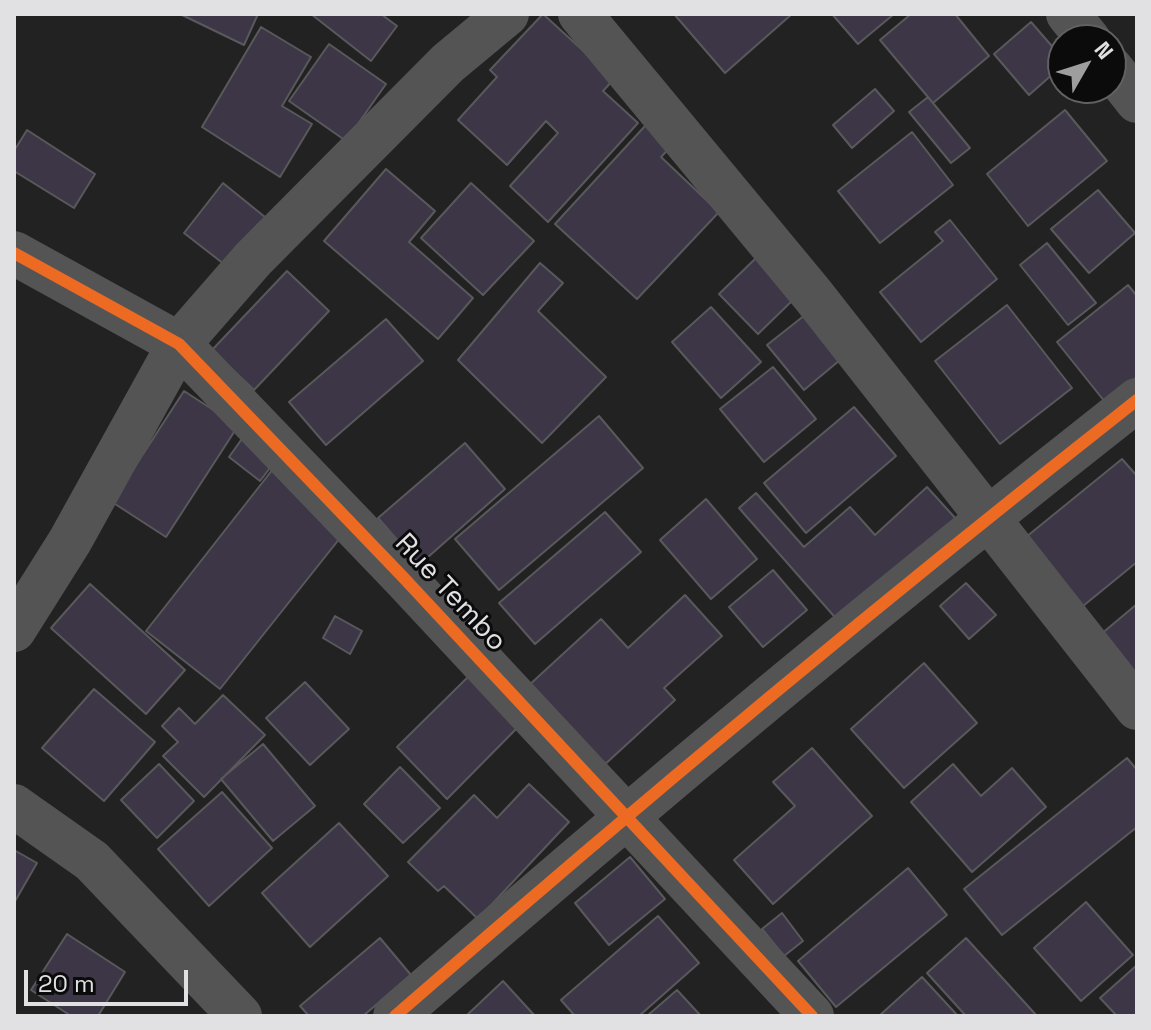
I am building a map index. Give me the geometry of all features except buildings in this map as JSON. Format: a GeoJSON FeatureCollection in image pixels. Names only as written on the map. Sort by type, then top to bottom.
{"type":"FeatureCollection","features":[{"type":"Feature","properties":{"kind":"street"},"geometry":{"type":"LineString","coordinates":[[14,630],[70,541],[179,344],[253,259],[448,63],[507,14]]}},
{"type":"Feature","properties":{"kind":"street"},"geometry":{"type":"LineString","coordinates":[[580,14],[812,294],[1137,708]]}},
{"type":"Feature","properties":{"kind":"street","name":"Rue Tembo"},"geometry":{"type":"LineString","coordinates":[[14,253],[179,344],[402,576],[812,1016]]}},
{"type":"Feature","properties":{"kind":"street"},"geometry":{"type":"LineString","coordinates":[[395,1016],[625,816],[986,519],[1137,400]]}},
{"type":"Feature","properties":{"kind":"street"},"geometry":{"type":"LineString","coordinates":[[14,806],[92,861],[240,1016]]}},
{"type":"Feature","properties":{"kind":"cycle path"},"geometry":{"type":"LineString","coordinates":[[14,253],[179,344],[402,576],[812,1016]]}},
{"type":"Feature","properties":{"kind":"cycle path"},"geometry":{"type":"LineString","coordinates":[[395,1016],[762,704],[1137,400]]}}]}
